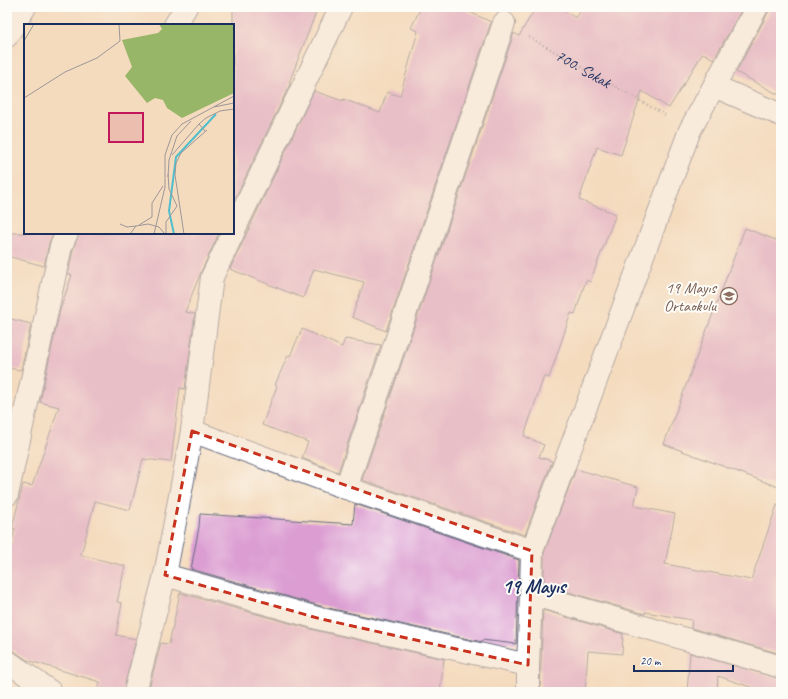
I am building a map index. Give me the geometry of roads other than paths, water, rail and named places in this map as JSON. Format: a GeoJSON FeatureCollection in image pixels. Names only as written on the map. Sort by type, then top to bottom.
{"type":"FeatureCollection","features":[{"type":"Feature","properties":{"kind":"street"},"geometry":{"type":"LineString","coordinates":[[7,36],[25,7]]}},
{"type":"Feature","properties":{"kind":"street"},"geometry":{"type":"LineString","coordinates":[[176,24],[186,7]]}},
{"type":"Feature","properties":{"kind":"street"},"geometry":{"type":"LineString","coordinates":[[234,231],[341,7]]}},
{"type":"Feature","properties":{"kind":"street"},"geometry":{"type":"LineString","coordinates":[[528,692],[532,551],[690,130],[756,7]]}},
{"type":"Feature","properties":{"kind":"street"},"geometry":{"type":"LineString","coordinates":[[346,488],[504,23]]}},
{"type":"Feature","properties":{"kind":"street"},"geometry":{"type":"LineString","coordinates":[[714,86],[781,115]]}},
{"type":"Feature","properties":{"kind":"street"},"geometry":{"type":"LineString","coordinates":[[7,495],[61,246],[67,234]]}},
{"type":"Feature","properties":{"kind":"street"},"geometry":{"type":"LineString","coordinates":[[135,692],[165,576],[192,431],[212,277],[233,234]]}},
{"type":"Feature","properties":{"kind":"street"},"geometry":{"type":"LineString","coordinates":[[192,431],[346,488],[532,551]]}},
{"type":"Feature","properties":{"kind":"street"},"geometry":{"type":"LineString","coordinates":[[165,576],[321,620],[528,665]]}},
{"type":"Feature","properties":{"kind":"street"},"geometry":{"type":"LineString","coordinates":[[531,594],[781,667]]}},
{"type":"Feature","properties":{"kind":"street"},"geometry":{"type":"LineString","coordinates":[[7,661],[51,692]]}},
{"type":"Feature","properties":{"kind":"place","name":"19 Mayıs Ortaokulu"},"geometry":{"type":"Point","coordinates":[729,296]}},
{"type":"Feature","properties":{"kind":"district","name":"19 Mayıs"},"geometry":{"type":"Point","coordinates":[534,586]}}]}
